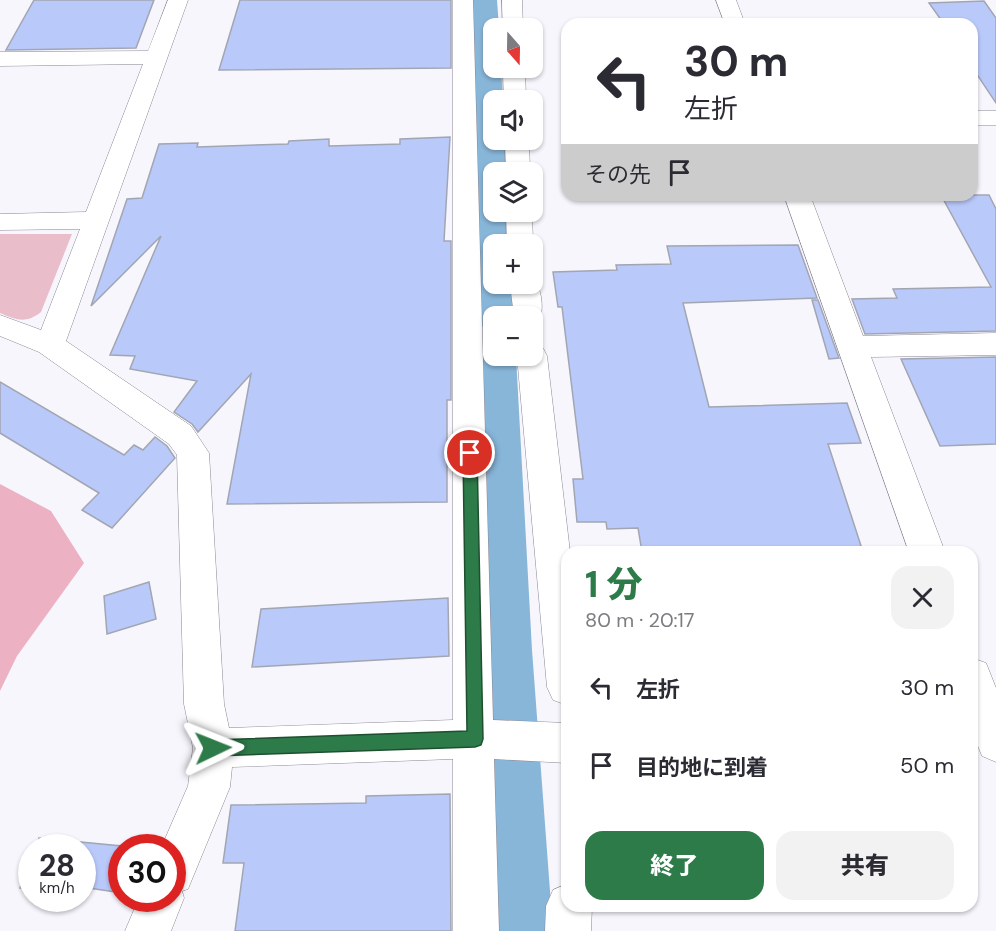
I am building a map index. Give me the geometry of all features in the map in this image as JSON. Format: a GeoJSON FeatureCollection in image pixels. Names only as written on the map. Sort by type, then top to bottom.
{"type":"FeatureCollection","features":[{"type":"Feature","properties":{"kind":"street"},"geometry":{"type":"LineString","coordinates":[[50,345],[178,0]]}},
{"type":"Feature","properties":{"kind":"street"},"geometry":{"type":"LineString","coordinates":[[463,0],[482,740],[476,931]]}},
{"type":"Feature","properties":{"kind":"street"},"geometry":{"type":"LineString","coordinates":[[512,0],[513,18]]}},
{"type":"Feature","properties":{"kind":"street"},"geometry":{"type":"LineString","coordinates":[[726,0],[733,18]]}},
{"type":"Feature","properties":{"kind":"street"},"geometry":{"type":"LineString","coordinates":[[0,58],[156,57]]}},
{"type":"Feature","properties":{"kind":"street"},"geometry":{"type":"LineString","coordinates":[[978,118],[996,118]]}},
{"type":"Feature","properties":{"kind":"street"},"geometry":{"type":"LineString","coordinates":[[799,201],[925,546]]}},
{"type":"Feature","properties":{"kind":"street"},"geometry":{"type":"LineString","coordinates":[[0,222],[96,220]]}},
{"type":"Feature","properties":{"kind":"street"},"geometry":{"type":"LineString","coordinates":[[0,325],[50,345],[180,435],[194,453],[204,704],[213,748],[208,787],[186,840]]}},
{"type":"Feature","properties":{"kind":"street"},"geometry":{"type":"LineString","coordinates":[[853,347],[996,344]]}},
{"type":"Feature","properties":{"kind":"street"},"geometry":{"type":"LineString","coordinates":[[533,366],[561,630]]}},
{"type":"Feature","properties":{"kind":"street"},"geometry":{"type":"LineString","coordinates":[[978,696],[989,733]]}},
{"type":"Feature","properties":{"kind":"street"},"geometry":{"type":"LineString","coordinates":[[213,748],[482,740],[557,743]]}},
{"type":"Feature","properties":{"kind":"street"},"geometry":{"type":"LineString","coordinates":[[148,931],[156,912]]}},
{"type":"Feature","properties":{"kind":"street"},"geometry":{"type":"LineString","coordinates":[[568,912],[568,931]]}},
{"type":"Feature","properties":{"kind":"shaded area"},"geometry":{"type":"Polygon","coordinates":[[[0,234],[72,234],[41,312],[36,316],[16,319],[0,313],[0,234]]]}},
{"type":"Feature","properties":{"kind":"shaded area"},"geometry":{"type":"Polygon","coordinates":[[[0,484],[51,511],[84,563],[17,656],[0,691],[0,484]]]}},
{"type":"Feature","properties":{"kind":"building"},"geometry":{"type":"Polygon","coordinates":[[[34,0],[154,0],[136,48],[6,50],[34,0]]]}},
{"type":"Feature","properties":{"kind":"building"},"geometry":{"type":"Polygon","coordinates":[[[240,0],[451,0],[451,68],[219,70],[240,0]]]}},
{"type":"Feature","properties":{"kind":"building"},"geometry":{"type":"Polygon","coordinates":[[[984,1],[996,18],[996,103],[978,76],[978,18],[940,18],[929,3],[984,1]]]}},
{"type":"Feature","properties":{"kind":"building"},"geometry":{"type":"Polygon","coordinates":[[[450,137],[444,241],[451,241],[451,400],[447,400],[447,502],[227,504],[251,374],[198,432],[192,424],[174,412],[197,381],[130,369],[135,356],[110,355],[161,236],[91,306],[127,199],[142,198],[159,144],[198,143],[197,147],[288,144],[289,141],[329,139],[329,146],[400,144],[400,139],[450,137]]]}},
{"type":"Feature","properties":{"kind":"building"},"geometry":{"type":"Polygon","coordinates":[[[978,195],[989,195],[996,209],[996,331],[865,334],[852,299],[897,298],[893,289],[991,287],[944,201],[978,201],[978,195]]]}},
{"type":"Feature","properties":{"kind":"building"},"geometry":{"type":"Polygon","coordinates":[[[798,245],[817,298],[683,303],[709,407],[847,403],[861,443],[828,444],[861,546],[641,546],[638,528],[607,529],[606,522],[577,522],[573,479],[583,479],[562,307],[558,307],[553,272],[617,270],[616,265],[671,264],[667,246],[798,245]]]}},
{"type":"Feature","properties":{"kind":"building"},"geometry":{"type":"Polygon","coordinates":[[[812,300],[818,300],[839,358],[829,359],[812,300]]]}},
{"type":"Feature","properties":{"kind":"building"},"geometry":{"type":"Polygon","coordinates":[[[996,357],[996,444],[940,446],[901,359],[996,357]]]}},
{"type":"Feature","properties":{"kind":"building"},"geometry":{"type":"Polygon","coordinates":[[[0,382],[124,455],[134,445],[143,450],[155,437],[167,446],[175,458],[112,528],[82,510],[99,493],[0,433],[0,382]]]}},
{"type":"Feature","properties":{"kind":"building"},"geometry":{"type":"Polygon","coordinates":[[[149,582],[156,619],[107,634],[104,596],[149,582]]]}},
{"type":"Feature","properties":{"kind":"building"},"geometry":{"type":"Polygon","coordinates":[[[448,598],[449,656],[252,667],[261,609],[448,598]]]}},
{"type":"Feature","properties":{"kind":"building"},"geometry":{"type":"Polygon","coordinates":[[[450,794],[451,931],[235,931],[244,863],[223,863],[231,805],[366,803],[366,796],[450,794]]]}},
{"type":"Feature","properties":{"kind":"building"},"geometry":{"type":"Polygon","coordinates":[[[96,843],[108,845],[108,891],[96,889],[96,843]]]}},
{"type":"Feature","properties":{"kind":"waterway"},"geometry":{"type":"LineString","coordinates":[[483,0],[494,306]]}},
{"type":"Feature","properties":{"kind":"waterway"},"geometry":{"type":"LineString","coordinates":[[495,366],[505,650],[521,931]]}},
{"type":"Feature","properties":{"kind":"route"},"geometry":{"type":"LineString","coordinates":[[213,748],[475,739],[470,453]]}}]}
